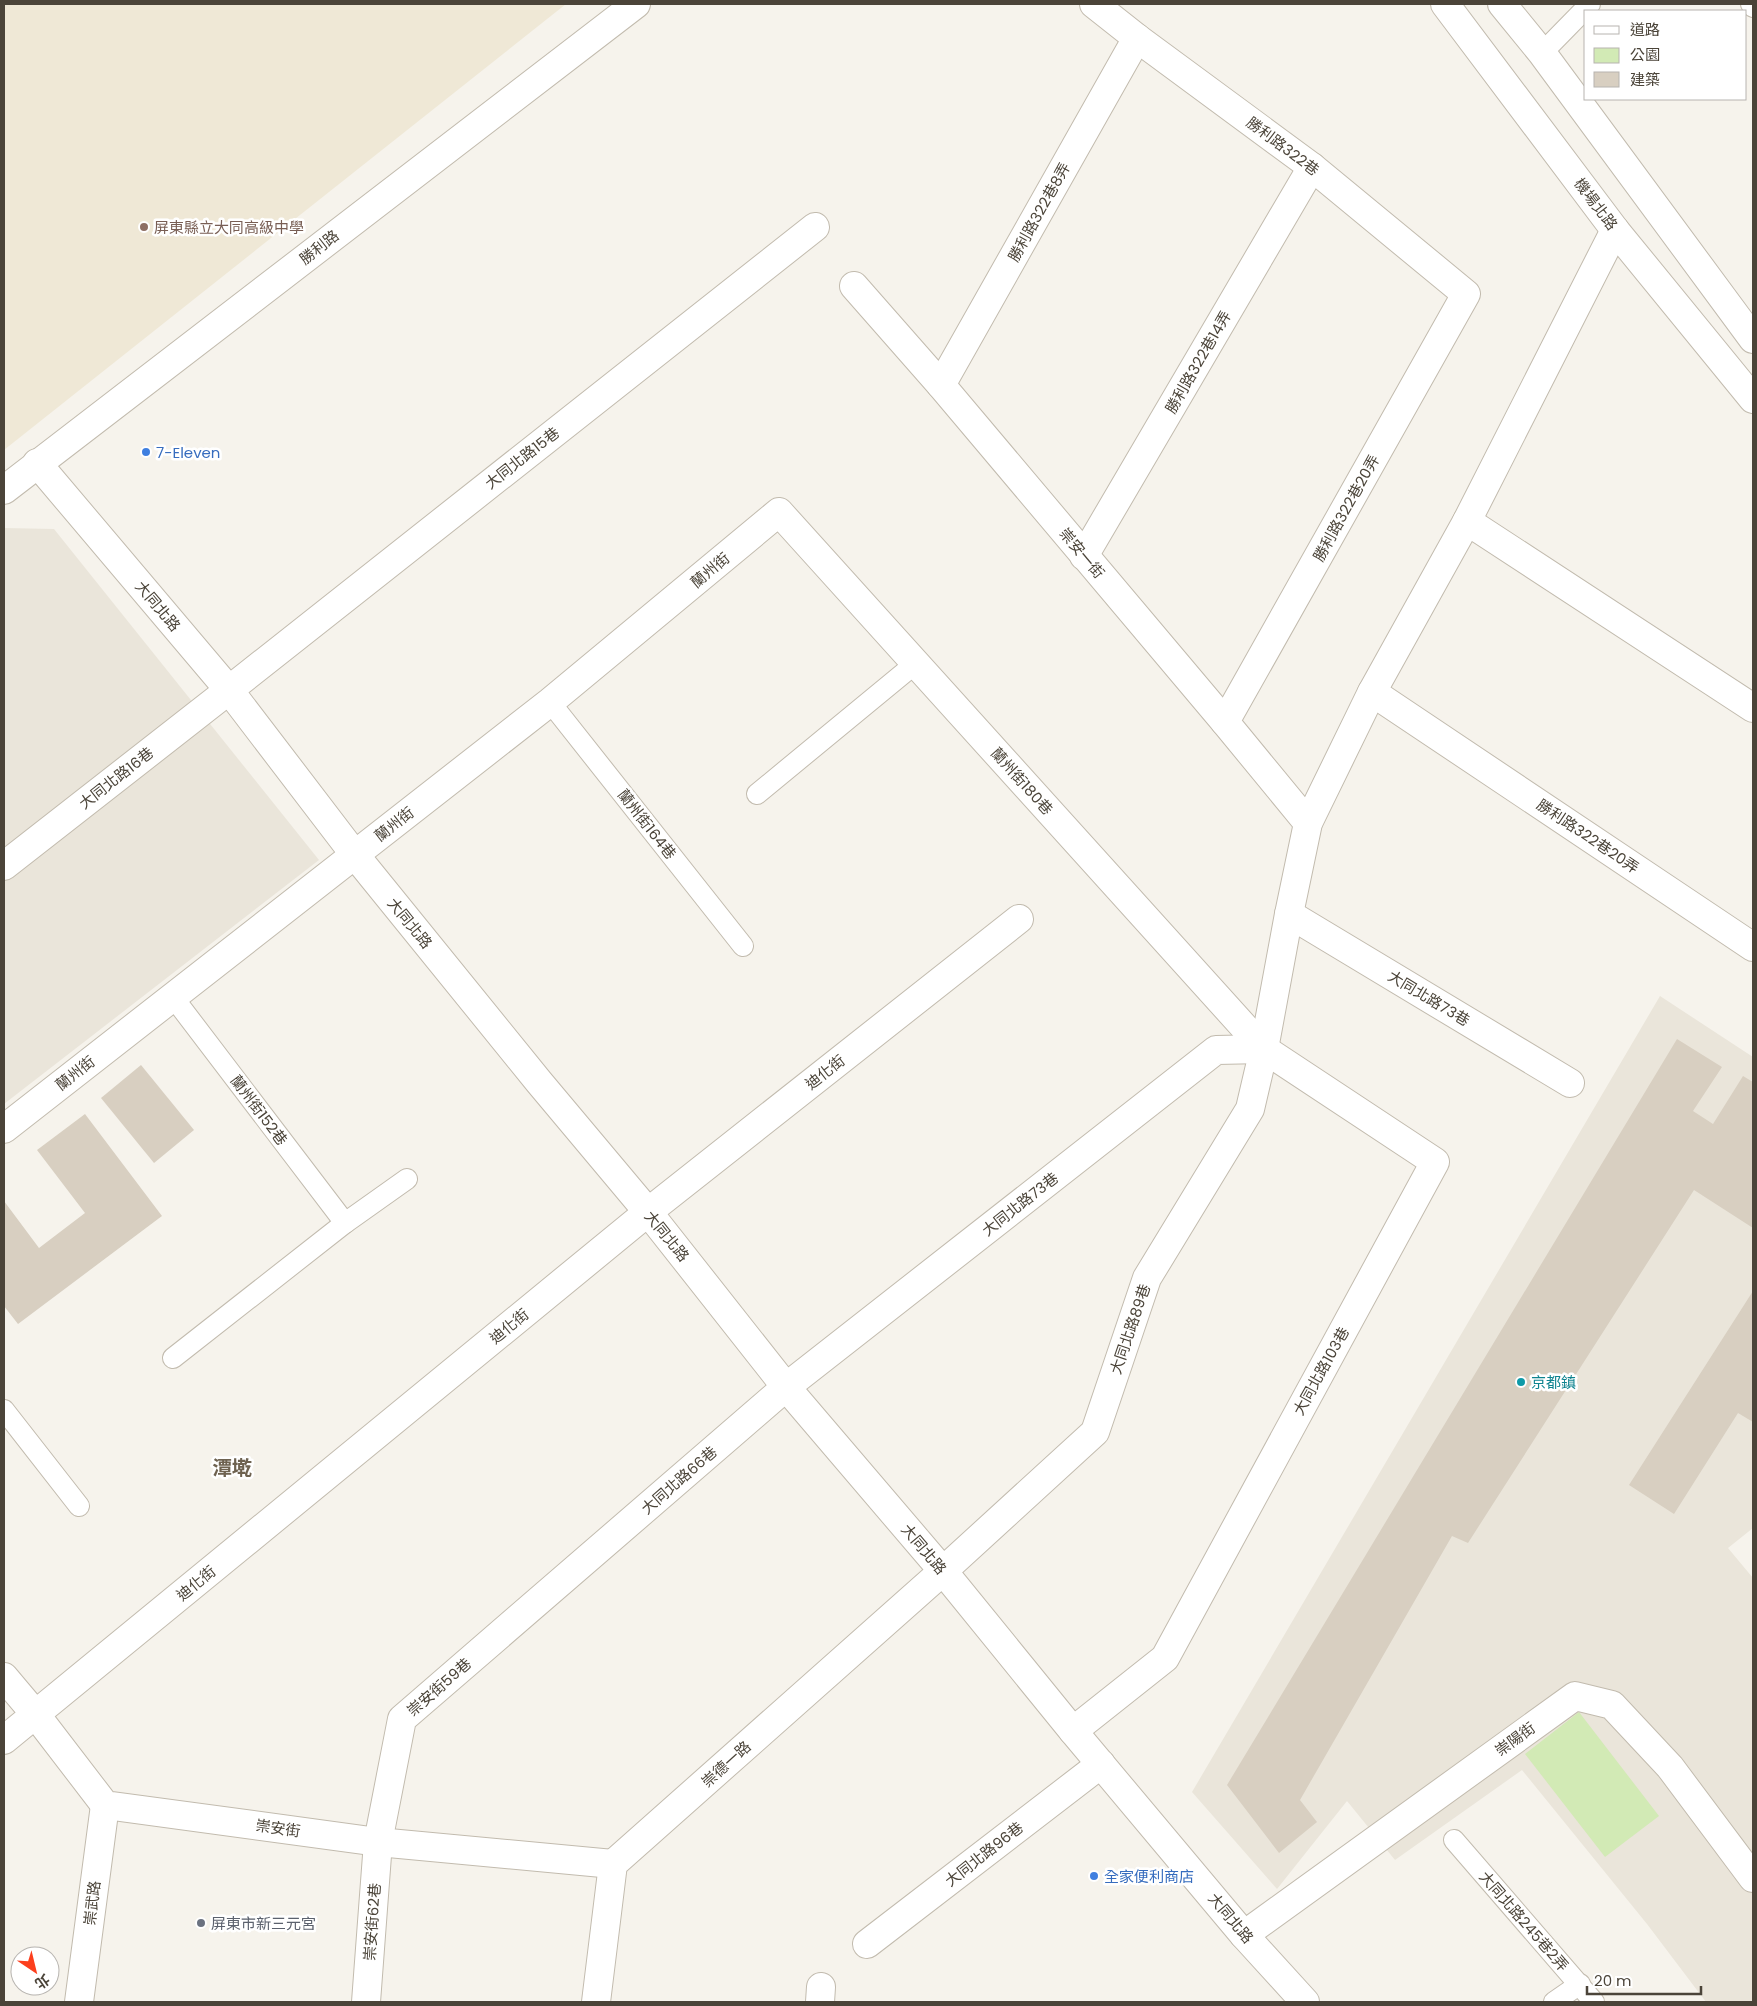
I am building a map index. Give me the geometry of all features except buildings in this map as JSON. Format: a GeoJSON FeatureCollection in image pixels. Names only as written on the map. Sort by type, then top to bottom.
{"type":"FeatureCollection","features":[{"type":"Feature","properties":{"kind":"street","name":"勝利路"},"geometry":{"type":"LineString","coordinates":[[4,490],[636,4]]}},
{"type":"Feature","properties":{"kind":"street","name":"勝利路322巷"},"geometry":{"type":"LineString","coordinates":[[1094,4],[1312,167],[1466,294]]}},
{"type":"Feature","properties":{"kind":"street","name":"機場北路"},"geometry":{"type":"LineString","coordinates":[[1444,4],[1615,230],[1753,399]]}},
{"type":"Feature","properties":{"kind":"street"},"geometry":{"type":"LineString","coordinates":[[1502,4],[1542,53],[1753,339]]}},
{"type":"Feature","properties":{"kind":"street","name":"勝利路322巷8弄"},"geometry":{"type":"LineString","coordinates":[[941,385],[1137,38]]}},
{"type":"Feature","properties":{"kind":"street","name":"勝利路322巷14弄"},"geometry":{"type":"LineString","coordinates":[[1084,556],[1312,167]]}},
{"type":"Feature","properties":{"kind":"street","name":"大同北路15巷"},"geometry":{"type":"LineString","coordinates":[[229,690],[815,226]]}},
{"type":"Feature","properties":{"kind":"street","name":"大同北路89巷"},"geometry":{"type":"LineString","coordinates":[[943,1571],[1095,1432],[1147,1278],[1250,1108],[1264,1049],[1308,823],[1372,692],[1468,521],[1615,230]]}},
{"type":"Feature","properties":{"kind":"street","name":"崇安一街"},"geometry":{"type":"LineString","coordinates":[[854,286],[941,385],[1308,823]]}},
{"type":"Feature","properties":{"kind":"street","name":"勝利路322巷20弄"},"geometry":{"type":"LineString","coordinates":[[1225,722],[1466,294]]}},
{"type":"Feature","properties":{"kind":"street","name":"大同北路"},"geometry":{"type":"LineString","coordinates":[[37,463],[229,690],[355,855],[539,1082],[648,1212],[786,1387],[943,1571],[1073,1731],[1244,1935],[1305,2002]]}},
{"type":"Feature","properties":{"kind":"street","name":"蘭州街180巷"},"geometry":{"type":"LineString","coordinates":[[779,512],[1264,1049]]}},
{"type":"Feature","properties":{"kind":"street","name":"蘭州街"},"geometry":{"type":"LineString","coordinates":[[4,1129],[550,702],[779,512]]}},
{"type":"Feature","properties":{"kind":"street"},"geometry":{"type":"LineString","coordinates":[[1468,521],[1753,708]]}},
{"type":"Feature","properties":{"kind":"street","name":"大同北路16巷"},"geometry":{"type":"LineString","coordinates":[[4,866],[229,690]]}},
{"type":"Feature","properties":{"kind":"street","name":"勝利路322巷20弄"},"geometry":{"type":"LineString","coordinates":[[1372,692],[1753,947]]}},
{"type":"Feature","properties":{"kind":"street","name":"大同北路73巷"},"geometry":{"type":"LineString","coordinates":[[1289,914],[1570,1083]]}},
{"type":"Feature","properties":{"kind":"street","name":"迪化街"},"geometry":{"type":"LineString","coordinates":[[4,1740],[648,1212],[1019,919]]}},
{"type":"Feature","properties":{"kind":"street","name":"大同北路73巷"},"geometry":{"type":"LineString","coordinates":[[786,1387],[1216,1050],[1264,1049]]}},
{"type":"Feature","properties":{"kind":"street","name":"大同北路103巷"},"geometry":{"type":"LineString","coordinates":[[1073,1731],[1165,1658],[1435,1162],[1264,1049]]}},
{"type":"Feature","properties":{"kind":"street","name":"大同北路66巷"},"geometry":{"type":"LineString","coordinates":[[571,1572],[786,1387]]}},
{"type":"Feature","properties":{"kind":"street","name":"崇德一路"},"geometry":{"type":"LineString","coordinates":[[613,1864],[943,1571]]}},
{"type":"Feature","properties":{"kind":"street","name":"崇安街59巷"},"geometry":{"type":"LineString","coordinates":[[378,1842],[402,1719],[571,1572]]}},
{"type":"Feature","properties":{"kind":"street"},"geometry":{"type":"LineString","coordinates":[[4,1677],[36,1715],[105,1805]]}},
{"type":"Feature","properties":{"kind":"street","name":"崇陽街"},"geometry":{"type":"LineString","coordinates":[[1244,1935],[1575,1696],[1612,1705],[1670,1767],[1753,1878]]}},
{"type":"Feature","properties":{"kind":"street","name":"大同北路96巷"},"geometry":{"type":"LineString","coordinates":[[867,1944],[1101,1764]]}},
{"type":"Feature","properties":{"kind":"street","name":"崇安街"},"geometry":{"type":"LineString","coordinates":[[105,1805],[378,1842],[613,1864]]}},
{"type":"Feature","properties":{"kind":"street","name":"崇武路"},"geometry":{"type":"LineString","coordinates":[[79,2002],[105,1805]]}},
{"type":"Feature","properties":{"kind":"street","name":"崇安街62巷"},"geometry":{"type":"LineString","coordinates":[[366,2002],[378,1842]]}},
{"type":"Feature","properties":{"kind":"street"},"geometry":{"type":"LineString","coordinates":[[596,2002],[613,1864]]}},
{"type":"Feature","properties":{"kind":"lane"},"geometry":{"type":"LineString","coordinates":[[1542,53],[1584,10]]}},
{"type":"Feature","properties":{"kind":"lane"},"geometry":{"type":"LineString","coordinates":[[757,794],[916,663]]}},
{"type":"Feature","properties":{"kind":"lane","name":"蘭州街164巷"},"geometry":{"type":"LineString","coordinates":[[550,702],[743,946]]}},
{"type":"Feature","properties":{"kind":"lane","name":"蘭州街152巷"},"geometry":{"type":"LineString","coordinates":[[173,997],[345,1223]]}},
{"type":"Feature","properties":{"kind":"lane"},"geometry":{"type":"LineString","coordinates":[[173,1358],[345,1223],[407,1179]]}},
{"type":"Feature","properties":{"kind":"lane"},"geometry":{"type":"LineString","coordinates":[[4,1410],[79,1506]]}},
{"type":"Feature","properties":{"kind":"lane","name":"大同北路245巷2弄"},"geometry":{"type":"LineString","coordinates":[[1454,1840],[1594,2002]]}},
{"type":"Feature","properties":{"kind":"lane"},"geometry":{"type":"LineString","coordinates":[[1554,2002],[1580,1984]]}},
{"type":"Feature","properties":{"kind":"shaded area","name":"屏東縣立大同高級中學"},"geometry":{"type":"Polygon","coordinates":[[[4,4],[566,4],[4,450],[4,4]]]}},
{"type":"Feature","properties":{"kind":"shaded area"},"geometry":{"type":"Polygon","coordinates":[[[4,528],[54,529],[319,860],[4,1104],[4,528]]]}},
{"type":"Feature","properties":{"kind":"shaded area","name":"京都鎮"},"geometry":{"type":"Polygon","coordinates":[[[1660,996],[1753,1057],[1753,1528],[1728,1548],[1753,1578],[1753,2002],[1706,2002],[1647,1924],[1522,1770],[1395,1860],[1347,1801],[1277,1889],[1192,1792],[1660,996]]]}},
{"type":"Feature","properties":{"kind":"green space"},"geometry":{"type":"Polygon","coordinates":[[[1579,1712],[1659,1816],[1605,1857],[1525,1754],[1579,1712]]]}},
{"type":"Feature","properties":{"kind":"place","name":"屏東縣立大同高級中學"},"geometry":{"type":"Point","coordinates":[144,227]}},
{"type":"Feature","properties":{"kind":"place","name":"7-Eleven"},"geometry":{"type":"Point","coordinates":[146,452]}},
{"type":"Feature","properties":{"kind":"place","name":"京都鎮"},"geometry":{"type":"Point","coordinates":[1521,1382]}},
{"type":"Feature","properties":{"kind":"place","name":"全家便利商店"},"geometry":{"type":"Point","coordinates":[1094,1876]}},
{"type":"Feature","properties":{"kind":"place","name":"屏東市新三元宮"},"geometry":{"type":"Point","coordinates":[201,1923]}},
{"type":"Feature","properties":{"kind":"district","name":"潭墘"},"geometry":{"type":"Point","coordinates":[232,1468]}}]}
